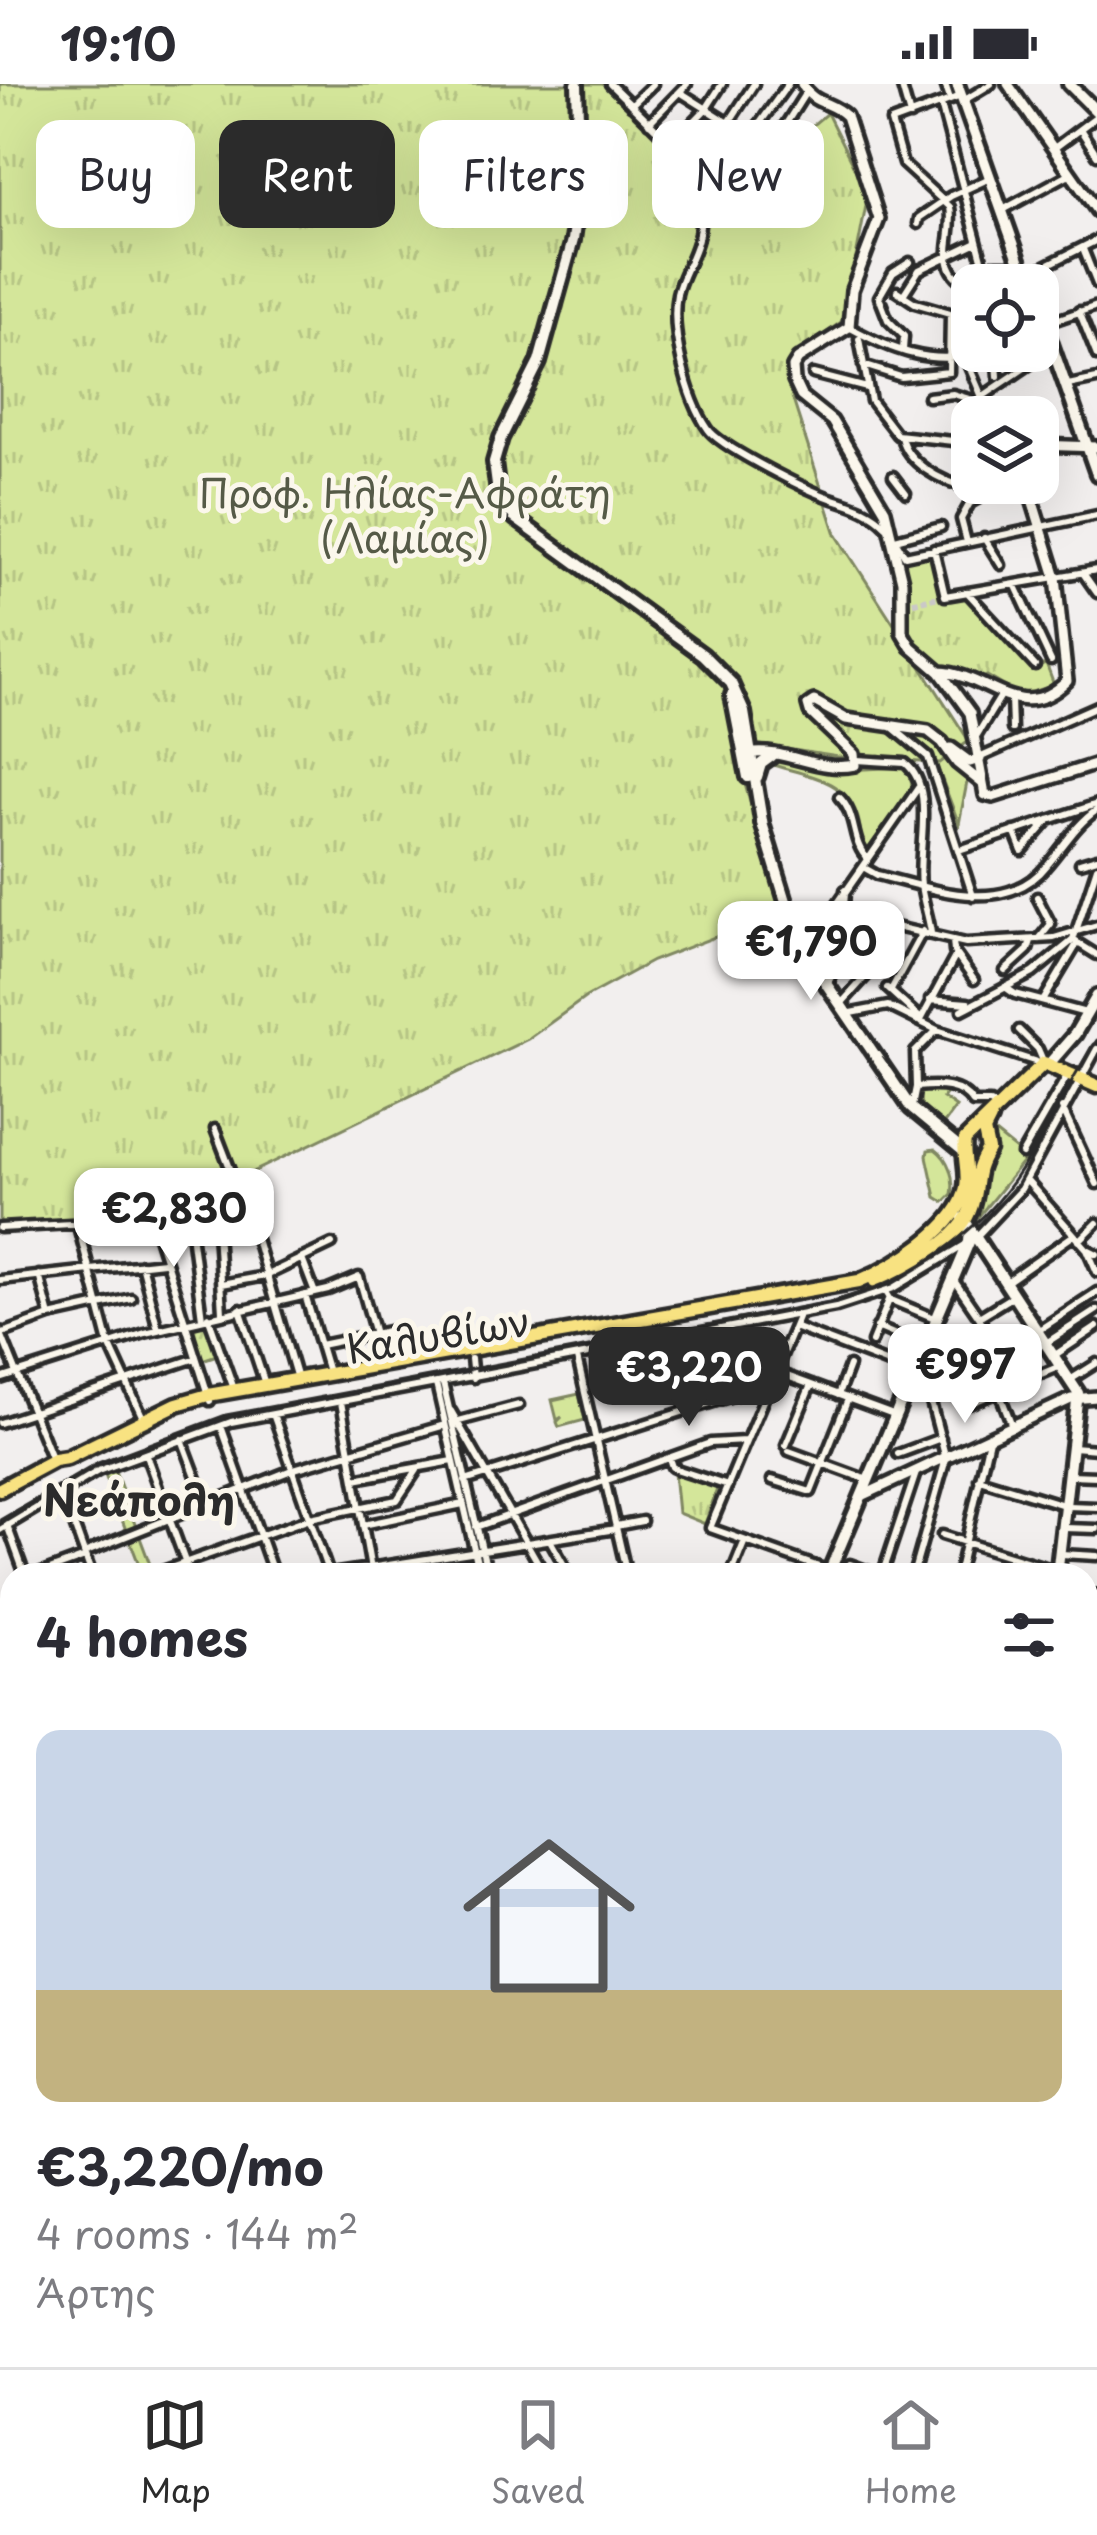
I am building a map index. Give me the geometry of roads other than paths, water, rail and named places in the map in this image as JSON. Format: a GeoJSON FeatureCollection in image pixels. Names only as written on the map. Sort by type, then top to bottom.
{"type":"FeatureCollection","features":[{"type":"Feature","properties":{"kind":"main road"},"geometry":{"type":"LineString","coordinates":[[577,84],[580,189],[573,240],[539,362],[498,445],[496,487],[515,518],[633,602],[724,676],[739,697],[747,757],[758,787]]}},
{"type":"Feature","properties":{"kind":"main road"},"geometry":{"type":"LineString","coordinates":[[1069,84],[1097,112]]}},
{"type":"Feature","properties":{"kind":"main road"},"geometry":{"type":"LineString","coordinates":[[958,95],[1022,264]]}},
{"type":"Feature","properties":{"kind":"main road"},"geometry":{"type":"LineString","coordinates":[[1059,360],[1092,447],[1097,474]]}},
{"type":"Feature","properties":{"kind":"main road"},"geometry":{"type":"LineString","coordinates":[[724,676],[764,827],[805,951],[911,1108],[965,1154],[975,1160],[984,1157]]}},
{"type":"Feature","properties":{"kind":"main road"},"geometry":{"type":"LineString","coordinates":[[747,733],[755,745],[775,754],[758,770],[764,827]]}},
{"type":"Feature","properties":{"kind":"main road"},"geometry":{"type":"LineString","coordinates":[[1059,1563],[1078,1397],[1008,1281],[970,1232],[961,1205],[968,1175],[965,1154],[987,1115],[1040,1060],[1075,1034],[1097,995]]}},
{"type":"Feature","properties":{"kind":"main road"},"geometry":{"type":"LineString","coordinates":[[1040,1060],[1073,1077],[1097,1082]]}},
{"type":"Feature","properties":{"kind":"main road"},"geometry":{"type":"LineString","coordinates":[[833,1563],[970,1232],[976,1168],[988,1148],[975,1137],[938,1130]]}},
{"type":"Feature","properties":{"kind":"main road","name":"Καλυβίων"},"geometry":{"type":"LineString","coordinates":[[0,1493],[144,1420],[234,1389],[852,1283],[876,1273],[940,1230],[961,1205]]}},
{"type":"Feature","properties":{"kind":"main road","name":"Καλυβίων"},"geometry":{"type":"LineString","coordinates":[[56,1465],[209,1398],[471,1359],[848,1291],[970,1232]]}},
{"type":"Feature","properties":{"kind":"street"},"geometry":{"type":"LineString","coordinates":[[610,84],[652,126]]}},
{"type":"Feature","properties":{"kind":"street"},"geometry":{"type":"LineString","coordinates":[[631,105],[653,84]]}},
{"type":"Feature","properties":{"kind":"street"},"geometry":{"type":"LineString","coordinates":[[649,123],[687,84]]}},
{"type":"Feature","properties":{"kind":"street"},"geometry":{"type":"LineString","coordinates":[[695,120],[722,84]]}},
{"type":"Feature","properties":{"kind":"street"},"geometry":{"type":"LineString","coordinates":[[731,120],[754,84]]}},
{"type":"Feature","properties":{"kind":"street"},"geometry":{"type":"LineString","coordinates":[[763,120],[788,84]]}},
{"type":"Feature","properties":{"kind":"street"},"geometry":{"type":"LineString","coordinates":[[901,84],[910,116]]}},
{"type":"Feature","properties":{"kind":"street"},"geometry":{"type":"LineString","coordinates":[[945,84],[958,95]]}},
{"type":"Feature","properties":{"kind":"street"},"geometry":{"type":"LineString","coordinates":[[951,266],[945,246],[952,216],[946,201],[903,164],[891,122],[991,84]]}},
{"type":"Feature","properties":{"kind":"street"},"geometry":{"type":"LineString","coordinates":[[1008,84],[1095,204]]}},
{"type":"Feature","properties":{"kind":"street"},"geometry":{"type":"LineString","coordinates":[[786,120],[804,88],[816,102],[845,115],[879,212],[876,236],[852,290],[849,327]]}},
{"type":"Feature","properties":{"kind":"street"},"geometry":{"type":"LineString","coordinates":[[680,92],[724,120]]}},
{"type":"Feature","properties":{"kind":"street"},"geometry":{"type":"LineString","coordinates":[[941,105],[982,264]]}},
{"type":"Feature","properties":{"kind":"street"},"geometry":{"type":"LineString","coordinates":[[1053,148],[1097,112]]}},
{"type":"Feature","properties":{"kind":"street"},"geometry":{"type":"LineString","coordinates":[[1080,129],[1097,155]]}},
{"type":"Feature","properties":{"kind":"street"},"geometry":{"type":"LineString","coordinates":[[1001,211],[1071,173]]}},
{"type":"Feature","properties":{"kind":"street"},"geometry":{"type":"LineString","coordinates":[[918,224],[946,201],[990,178]]}},
{"type":"Feature","properties":{"kind":"street"},"geometry":{"type":"LineString","coordinates":[[952,216],[969,213]]}},
{"type":"Feature","properties":{"kind":"street"},"geometry":{"type":"LineString","coordinates":[[699,228],[679,286],[675,318],[682,364],[706,427],[735,452],[821,495],[862,508],[889,534],[903,556],[1097,514]]}},
{"type":"Feature","properties":{"kind":"street"},"geometry":{"type":"LineString","coordinates":[[1049,264],[1097,240]]}},
{"type":"Feature","properties":{"kind":"street"},"geometry":{"type":"LineString","coordinates":[[863,365],[901,377],[949,372],[951,316],[900,293],[919,271],[976,242]]}},
{"type":"Feature","properties":{"kind":"street"},"geometry":{"type":"LineString","coordinates":[[1082,248],[1097,284]]}},
{"type":"Feature","properties":{"kind":"street"},"geometry":{"type":"LineString","coordinates":[[903,350],[904,336],[888,320],[879,297],[893,274],[910,262]]}},
{"type":"Feature","properties":{"kind":"street"},"geometry":{"type":"LineString","coordinates":[[1059,319],[1097,306]]}},
{"type":"Feature","properties":{"kind":"street"},"geometry":{"type":"LineString","coordinates":[[1079,311],[1097,356]]}},
{"type":"Feature","properties":{"kind":"street"},"geometry":{"type":"LineString","coordinates":[[849,327],[903,350],[950,360]]}},
{"type":"Feature","properties":{"kind":"street"},"geometry":{"type":"LineString","coordinates":[[849,327],[798,359],[793,378],[801,396],[834,425],[880,501],[902,581],[902,632],[968,709],[977,734],[985,795],[993,797],[1097,764]]}},
{"type":"Feature","properties":{"kind":"street"},"geometry":{"type":"LineString","coordinates":[[860,339],[872,401],[907,452],[951,483]]}},
{"type":"Feature","properties":{"kind":"street"},"geometry":{"type":"LineString","coordinates":[[835,370],[840,381]]}},
{"type":"Feature","properties":{"kind":"street"},"geometry":{"type":"LineString","coordinates":[[998,372],[998,376]]}},
{"type":"Feature","properties":{"kind":"street"},"geometry":{"type":"LineString","coordinates":[[984,396],[1020,372]]}},
{"type":"Feature","properties":{"kind":"street"},"geometry":{"type":"LineString","coordinates":[[813,374],[867,388]]}},
{"type":"Feature","properties":{"kind":"street"},"geometry":{"type":"LineString","coordinates":[[1068,385],[1097,379]]}},
{"type":"Feature","properties":{"kind":"street"},"geometry":{"type":"LineString","coordinates":[[928,398],[963,396]]}},
{"type":"Feature","properties":{"kind":"street"},"geometry":{"type":"LineString","coordinates":[[899,436],[951,441]]}},
{"type":"Feature","properties":{"kind":"street"},"geometry":{"type":"LineString","coordinates":[[1059,446],[1092,447]]}},
{"type":"Feature","properties":{"kind":"street"},"geometry":{"type":"LineString","coordinates":[[893,476],[906,493]]}},
{"type":"Feature","properties":{"kind":"street"},"geometry":{"type":"LineString","coordinates":[[968,542],[961,519],[969,504]]}},
{"type":"Feature","properties":{"kind":"street"},"geometry":{"type":"LineString","coordinates":[[940,672],[966,677],[1022,701],[1041,697],[1066,681],[1056,577],[1034,504]]}},
{"type":"Feature","properties":{"kind":"street"},"geometry":{"type":"LineString","coordinates":[[889,534],[941,527]]}},
{"type":"Feature","properties":{"kind":"street"},"geometry":{"type":"LineString","coordinates":[[985,538],[1001,565]]}},
{"type":"Feature","properties":{"kind":"street"},"geometry":{"type":"LineString","coordinates":[[934,549],[945,596],[1097,570]]}},
{"type":"Feature","properties":{"kind":"street"},"geometry":{"type":"LineString","coordinates":[[1083,573],[1097,593]]}},
{"type":"Feature","properties":{"kind":"street"},"geometry":{"type":"LineString","coordinates":[[1015,584],[1051,661]]}},
{"type":"Feature","properties":{"kind":"street"},"geometry":{"type":"LineString","coordinates":[[967,592],[1036,666]]}},
{"type":"Feature","properties":{"kind":"street"},"geometry":{"type":"LineString","coordinates":[[1006,696],[1012,729]]}},
{"type":"Feature","properties":{"kind":"street"},"geometry":{"type":"LineString","coordinates":[[977,734],[1006,696]]}},
{"type":"Feature","properties":{"kind":"street"},"geometry":{"type":"LineString","coordinates":[[924,1022],[889,989],[927,932],[921,885],[923,809],[918,788],[908,764],[857,760],[811,713],[808,703],[817,702],[846,719],[928,731],[970,763],[980,761]]}},
{"type":"Feature","properties":{"kind":"street"},"geometry":{"type":"LineString","coordinates":[[968,770],[1097,706]]}},
{"type":"Feature","properties":{"kind":"street"},"geometry":{"type":"LineString","coordinates":[[907,730],[928,757],[973,896]]}},
{"type":"Feature","properties":{"kind":"street"},"geometry":{"type":"LineString","coordinates":[[942,742],[957,763],[982,783]]}},
{"type":"Feature","properties":{"kind":"street"},"geometry":{"type":"LineString","coordinates":[[747,757],[775,754],[844,767],[854,766],[857,760]]}},
{"type":"Feature","properties":{"kind":"street"},"geometry":{"type":"LineString","coordinates":[[805,951],[918,788]]}},
{"type":"Feature","properties":{"kind":"street"},"geometry":{"type":"LineString","coordinates":[[839,797],[851,812],[865,863],[921,885],[973,896],[1009,893],[1036,877],[1097,807]]}},
{"type":"Feature","properties":{"kind":"street"},"geometry":{"type":"LineString","coordinates":[[959,850],[1097,807]]}},
{"type":"Feature","properties":{"kind":"street"},"geometry":{"type":"LineString","coordinates":[[1014,831],[1022,851],[1052,818]]}},
{"type":"Feature","properties":{"kind":"street"},"geometry":{"type":"LineString","coordinates":[[1043,1001],[1075,939],[1097,862],[1080,863]]}},
{"type":"Feature","properties":{"kind":"street"},"geometry":{"type":"LineString","coordinates":[[845,890],[847,915],[953,940],[1075,939],[1097,956]]}},
{"type":"Feature","properties":{"kind":"street"},"geometry":{"type":"LineString","coordinates":[[1005,971],[1052,924],[1037,896]]}},
{"type":"Feature","properties":{"kind":"street"},"geometry":{"type":"LineString","coordinates":[[843,1010],[877,964],[893,925]]}},
{"type":"Feature","properties":{"kind":"street"},"geometry":{"type":"LineString","coordinates":[[962,1010],[1033,973],[1097,925]]}},
{"type":"Feature","properties":{"kind":"street"},"geometry":{"type":"LineString","coordinates":[[799,939],[815,933]]}},
{"type":"Feature","properties":{"kind":"street"},"geometry":{"type":"LineString","coordinates":[[827,985],[853,940]]}},
{"type":"Feature","properties":{"kind":"street"},"geometry":{"type":"LineString","coordinates":[[953,940],[956,955],[974,980]]}},
{"type":"Feature","properties":{"kind":"street"},"geometry":{"type":"LineString","coordinates":[[924,1022],[930,1000],[956,955]]}},
{"type":"Feature","properties":{"kind":"street"},"geometry":{"type":"LineString","coordinates":[[1005,986],[1015,994],[1085,1015]]}},
{"type":"Feature","properties":{"kind":"street"},"geometry":{"type":"LineString","coordinates":[[930,1000],[974,1004]]}},
{"type":"Feature","properties":{"kind":"street"},"geometry":{"type":"LineString","coordinates":[[843,1010],[888,1006],[937,1030],[1040,1060]]}},
{"type":"Feature","properties":{"kind":"street"},"geometry":{"type":"LineString","coordinates":[[911,1108],[916,1050],[937,1030]]}},
{"type":"Feature","properties":{"kind":"street"},"geometry":{"type":"LineString","coordinates":[[1019,1030],[1040,1060]]}},
{"type":"Feature","properties":{"kind":"street"},"geometry":{"type":"LineString","coordinates":[[1022,1154],[1097,1048]]}},
{"type":"Feature","properties":{"kind":"street"},"geometry":{"type":"LineString","coordinates":[[970,1232],[1007,1207],[1026,1180],[1073,1077]]}},
{"type":"Feature","properties":{"kind":"street"},"geometry":{"type":"LineString","coordinates":[[916,1087],[954,1088],[974,1103],[990,1102],[998,1108]]}},
{"type":"Feature","properties":{"kind":"street"},"geometry":{"type":"LineString","coordinates":[[1062,1108],[1097,1184]]}},
{"type":"Feature","properties":{"kind":"street"},"geometry":{"type":"LineString","coordinates":[[215,1129],[248,1214],[297,1379]]}},
{"type":"Feature","properties":{"kind":"street"},"geometry":{"type":"LineString","coordinates":[[1026,1180],[1087,1250],[1097,1272]]}},
{"type":"Feature","properties":{"kind":"street"},"geometry":{"type":"LineString","coordinates":[[216,1214],[222,1313]]}},
{"type":"Feature","properties":{"kind":"street"},"geometry":{"type":"LineString","coordinates":[[0,1228],[248,1214]]}},
{"type":"Feature","properties":{"kind":"street"},"geometry":{"type":"LineString","coordinates":[[189,1217],[205,1317],[234,1389]]}},
{"type":"Feature","properties":{"kind":"street"},"geometry":{"type":"LineString","coordinates":[[153,1221],[209,1398]]}},
{"type":"Feature","properties":{"kind":"street"},"geometry":{"type":"LineString","coordinates":[[1008,1281],[1097,1223]]}},
{"type":"Feature","properties":{"kind":"street"},"geometry":{"type":"LineString","coordinates":[[77,1226],[110,1344],[144,1420]]}},
{"type":"Feature","properties":{"kind":"street"},"geometry":{"type":"LineString","coordinates":[[220,1284],[265,1276],[332,1244]]}},
{"type":"Feature","properties":{"kind":"street"},"geometry":{"type":"LineString","coordinates":[[1087,1250],[1097,1254]]}},
{"type":"Feature","properties":{"kind":"street"},"geometry":{"type":"LineString","coordinates":[[20,1563],[4,1528],[98,1471],[221,1425],[888,1295],[957,1257]]}},
{"type":"Feature","properties":{"kind":"street"},"geometry":{"type":"LineString","coordinates":[[302,1259],[315,1293]]}},
{"type":"Feature","properties":{"kind":"street"},"geometry":{"type":"LineString","coordinates":[[0,1280],[165,1262]]}},
{"type":"Feature","properties":{"kind":"street"},"geometry":{"type":"LineString","coordinates":[[141,1264],[158,1329]]}},
{"type":"Feature","properties":{"kind":"street"},"geometry":{"type":"LineString","coordinates":[[39,1275],[50,1316]]}},
{"type":"Feature","properties":{"kind":"street"},"geometry":{"type":"LineString","coordinates":[[0,1379],[158,1329],[315,1293],[359,1277],[375,1334]]}},
{"type":"Feature","properties":{"kind":"street"},"geometry":{"type":"LineString","coordinates":[[953,1280],[985,1329],[969,1335],[983,1369]]}},
{"type":"Feature","properties":{"kind":"street"},"geometry":{"type":"LineString","coordinates":[[1039,1330],[1097,1292]]}},
{"type":"Feature","properties":{"kind":"street"},"geometry":{"type":"LineString","coordinates":[[979,1317],[1016,1294]]}},
{"type":"Feature","properties":{"kind":"street"},"geometry":{"type":"LineString","coordinates":[[305,1295],[328,1375]]}},
{"type":"Feature","properties":{"kind":"street"},"geometry":{"type":"LineString","coordinates":[[888,1295],[937,1319]]}},
{"type":"Feature","properties":{"kind":"street"},"geometry":{"type":"LineString","coordinates":[[872,1342],[888,1295]]}},
{"type":"Feature","properties":{"kind":"street"},"geometry":{"type":"LineString","coordinates":[[56,1465],[0,1333],[131,1298]]}},
{"type":"Feature","properties":{"kind":"street"},"geometry":{"type":"LineString","coordinates":[[240,1309],[265,1384]]}},
{"type":"Feature","properties":{"kind":"street"},"geometry":{"type":"LineString","coordinates":[[903,1398],[1046,1342],[1097,1310]]}},
{"type":"Feature","properties":{"kind":"street"},"geometry":{"type":"LineString","coordinates":[[799,1315],[710,1528],[801,1563]]}},
{"type":"Feature","properties":{"kind":"street"},"geometry":{"type":"LineString","coordinates":[[794,1327],[914,1373]]}},
{"type":"Feature","properties":{"kind":"street"},"geometry":{"type":"LineString","coordinates":[[878,1327],[924,1349],[970,1340]]}},
{"type":"Feature","properties":{"kind":"street"},"geometry":{"type":"LineString","coordinates":[[969,1404],[1058,1360],[1097,1327]]}},
{"type":"Feature","properties":{"kind":"street"},"geometry":{"type":"LineString","coordinates":[[320,1345],[393,1330],[400,1363]]}},
{"type":"Feature","properties":{"kind":"street"},"geometry":{"type":"LineString","coordinates":[[626,1378],[787,1345]]}},
{"type":"Feature","properties":{"kind":"street"},"geometry":{"type":"LineString","coordinates":[[0,1423],[196,1358]]}},
{"type":"Feature","properties":{"kind":"street"},"geometry":{"type":"LineString","coordinates":[[578,1358],[624,1563]]}},
{"type":"Feature","properties":{"kind":"street"},"geometry":{"type":"LineString","coordinates":[[471,1359],[473,1378]]}},
{"type":"Feature","properties":{"kind":"street"},"geometry":{"type":"LineString","coordinates":[[1070,1380],[1097,1363]]}},
{"type":"Feature","properties":{"kind":"street"},"geometry":{"type":"LineString","coordinates":[[838,1395],[850,1366]]}},
{"type":"Feature","properties":{"kind":"street"},"geometry":{"type":"LineString","coordinates":[[776,1372],[896,1416]]}},
{"type":"Feature","properties":{"kind":"street"},"geometry":{"type":"LineString","coordinates":[[465,1481],[771,1383]]}},
{"type":"Feature","properties":{"kind":"street"},"geometry":{"type":"LineString","coordinates":[[439,1384],[449,1409],[478,1551]]}},
{"type":"Feature","properties":{"kind":"street"},"geometry":{"type":"LineString","coordinates":[[439,1384],[463,1504],[481,1563]]}},
{"type":"Feature","properties":{"kind":"street"},"geometry":{"type":"LineString","coordinates":[[811,1385],[788,1448],[868,1480]]}},
{"type":"Feature","properties":{"kind":"street"},"geometry":{"type":"LineString","coordinates":[[916,1563],[946,1459],[928,1391]]}},
{"type":"Feature","properties":{"kind":"street"},"geometry":{"type":"LineString","coordinates":[[999,1392],[1013,1427]]}},
{"type":"Feature","properties":{"kind":"street"},"geometry":{"type":"LineString","coordinates":[[862,1496],[1078,1397],[1097,1397]]}},
{"type":"Feature","properties":{"kind":"street"},"geometry":{"type":"LineString","coordinates":[[772,1480],[811,1492],[848,1399]]}},
{"type":"Feature","properties":{"kind":"street"},"geometry":{"type":"LineString","coordinates":[[341,1402],[369,1563]]}},
{"type":"Feature","properties":{"kind":"street"},"geometry":{"type":"LineString","coordinates":[[459,1421],[519,1405]]}},
{"type":"Feature","properties":{"kind":"street"},"geometry":{"type":"LineString","coordinates":[[449,1409],[538,1563]]}},
{"type":"Feature","properties":{"kind":"street"},"geometry":{"type":"LineString","coordinates":[[273,1414],[323,1563]]}},
{"type":"Feature","properties":{"kind":"street"},"geometry":{"type":"LineString","coordinates":[[221,1425],[270,1563]]}},
{"type":"Feature","properties":{"kind":"street"},"geometry":{"type":"LineString","coordinates":[[65,1563],[294,1469],[445,1425]]}},
{"type":"Feature","properties":{"kind":"street"},"geometry":{"type":"LineString","coordinates":[[898,1454],[940,1438]]}},
{"type":"Feature","properties":{"kind":"street"},"geometry":{"type":"LineString","coordinates":[[182,1439],[207,1504]]}},
{"type":"Feature","properties":{"kind":"street"},"geometry":{"type":"LineString","coordinates":[[961,1563],[989,1439]]}},
{"type":"Feature","properties":{"kind":"street"},"geometry":{"type":"LineString","coordinates":[[476,1527],[669,1456],[723,1440],[746,1441]]}},
{"type":"Feature","properties":{"kind":"street"},"geometry":{"type":"LineString","coordinates":[[1073,1448],[1097,1449]]}},
{"type":"Feature","properties":{"kind":"street"},"geometry":{"type":"LineString","coordinates":[[145,1453],[185,1563],[310,1518],[397,1499],[417,1470]]}},
{"type":"Feature","properties":{"kind":"street"},"geometry":{"type":"LineString","coordinates":[[669,1456],[674,1468],[728,1486]]}},
{"type":"Feature","properties":{"kind":"street"},"geometry":{"type":"LineString","coordinates":[[355,1479],[453,1461]]}},
{"type":"Feature","properties":{"kind":"street"},"geometry":{"type":"LineString","coordinates":[[881,1563],[916,1473]]}},
{"type":"Feature","properties":{"kind":"street"},"geometry":{"type":"LineString","coordinates":[[1070,1475],[1097,1476]]}},
{"type":"Feature","properties":{"kind":"street"},"geometry":{"type":"LineString","coordinates":[[980,1479],[1066,1506],[1097,1507]]}},
{"type":"Feature","properties":{"kind":"street"},"geometry":{"type":"LineString","coordinates":[[62,1491],[87,1563]]}},
{"type":"Feature","properties":{"kind":"street"},"geometry":{"type":"LineString","coordinates":[[71,1519],[119,1500]]}},
{"type":"Feature","properties":{"kind":"street"},"geometry":{"type":"LineString","coordinates":[[363,1525],[463,1504]]}},
{"type":"Feature","properties":{"kind":"street"},"geometry":{"type":"LineString","coordinates":[[417,1563],[642,1521]]}},
{"type":"Feature","properties":{"kind":"street"},"geometry":{"type":"LineString","coordinates":[[1064,1528],[1097,1529]]}},
{"type":"Feature","properties":{"kind":"street"},"geometry":{"type":"LineString","coordinates":[[943,1535],[1028,1563]]}},
{"type":"Feature","properties":{"kind":"street"},"geometry":{"type":"LineString","coordinates":[[550,1540],[563,1563]]}},
{"type":"Feature","properties":{"kind":"street"},"geometry":{"type":"LineString","coordinates":[[736,1563],[744,1543]]}},
{"type":"Feature","properties":{"kind":"street"},"geometry":{"type":"LineString","coordinates":[[1060,1554],[1097,1556]]}},
{"type":"Feature","properties":{"kind":"tunnel"},"geometry":{"type":"LineString","coordinates":[[904,604],[945,596]]}},
{"type":"Feature","properties":{"kind":"railway"},"geometry":{"type":"LineString","coordinates":[[0,1520],[98,1463],[226,1415],[829,1302],[886,1283],[962,1236],[1004,1193],[1097,1040]]}},
{"type":"Feature","properties":{"kind":"district","name":"Νεάπολη"},"geometry":{"type":"Point","coordinates":[139,1498]}},
{"type":"Feature","properties":{"kind":"park label","name":"Προφ. Ηλίας-Αφράτη (Λαμίας)"},"geometry":{"type":"Point","coordinates":[405,514]}}]}
